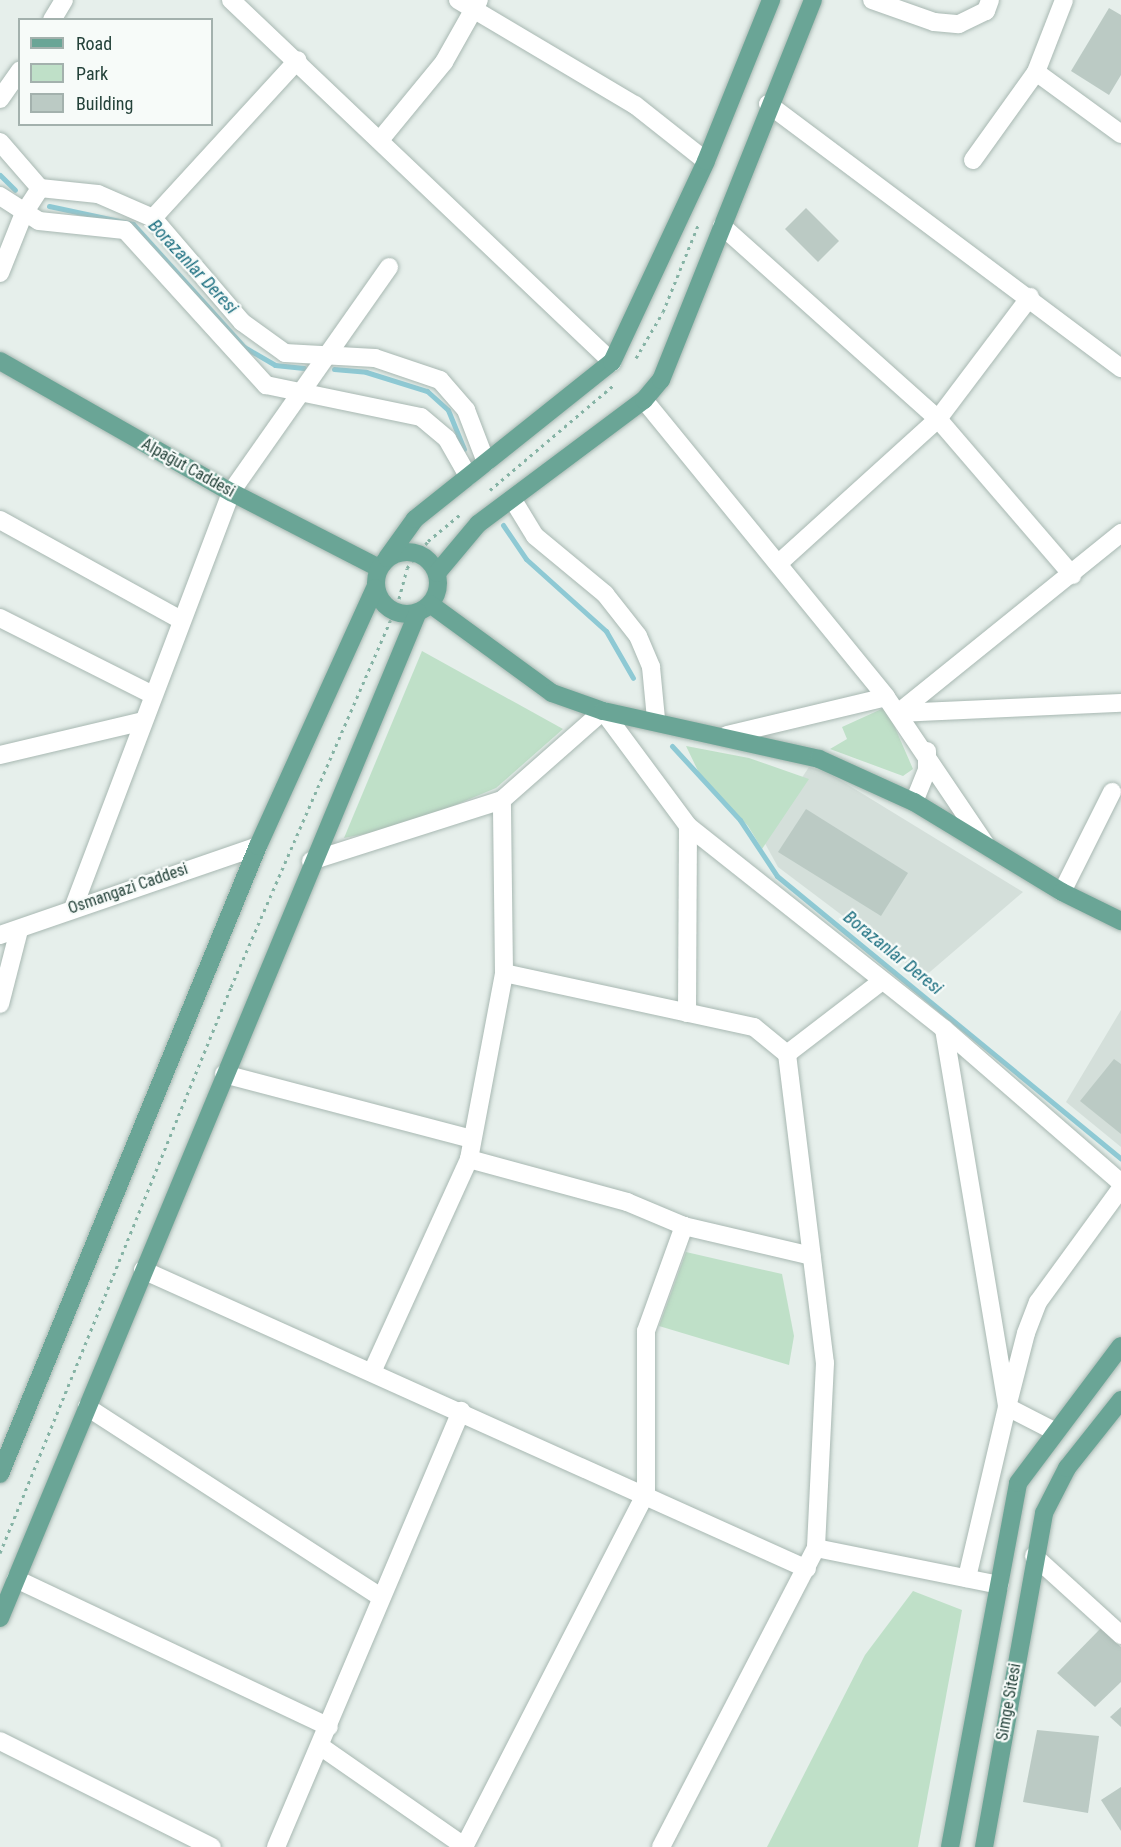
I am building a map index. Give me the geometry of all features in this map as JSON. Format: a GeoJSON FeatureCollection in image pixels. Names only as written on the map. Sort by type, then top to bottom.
{"type":"FeatureCollection","features":[{"type":"Feature","properties":{"kind":"main road"},"geometry":{"type":"LineString","coordinates":[[0,1474],[258,846],[375,588],[383,563],[415,519],[612,362],[706,160],[771,0]]}},
{"type":"Feature","properties":{"kind":"main road"},"geometry":{"type":"LineString","coordinates":[[0,1618],[311,861],[424,608],[437,573],[462,540],[644,400],[675,357],[768,104],[813,0]]}},
{"type":"Feature","properties":{"kind":"main road","name":"Alpağut Caddesi"},"geometry":{"type":"LineString","coordinates":[[0,362],[231,492],[383,563]]}},
{"type":"Feature","properties":{"kind":"main road"},"geometry":{"type":"LineString","coordinates":[[383,563],[416,552],[437,573]]}},
{"type":"Feature","properties":{"kind":"main road"},"geometry":{"type":"LineString","coordinates":[[375,588],[391,611],[424,608],[536,684],[603,711],[656,719],[819,759],[914,802],[1062,892],[1121,921]]}},
{"type":"Feature","properties":{"kind":"main road"},"geometry":{"type":"LineString","coordinates":[[950,1847],[1018,1483],[1054,1431],[1121,1346]]}},
{"type":"Feature","properties":{"kind":"main road","name":"Simge Sitesi"},"geometry":{"type":"LineString","coordinates":[[984,1847],[1034,1556],[1054,1487],[1121,1400]]}},
{"type":"Feature","properties":{"kind":"street"},"geometry":{"type":"LineString","coordinates":[[53,18],[64,0]]}},
{"type":"Feature","properties":{"kind":"street"},"geometry":{"type":"LineString","coordinates":[[231,0],[298,60],[612,362]]}},
{"type":"Feature","properties":{"kind":"street"},"geometry":{"type":"LineString","coordinates":[[458,0],[477,5],[635,105],[706,160]]}},
{"type":"Feature","properties":{"kind":"street"},"geometry":{"type":"LineString","coordinates":[[872,0],[934,22],[959,24],[986,11],[990,0]]}},
{"type":"Feature","properties":{"kind":"street"},"geometry":{"type":"LineString","coordinates":[[974,160],[1036,72],[1064,0]]}},
{"type":"Feature","properties":{"kind":"street"},"geometry":{"type":"LineString","coordinates":[[380,140],[444,62],[477,5]]}},
{"type":"Feature","properties":{"kind":"street"},"geometry":{"type":"LineString","coordinates":[[153,218],[298,60]]}},
{"type":"Feature","properties":{"kind":"street"},"geometry":{"type":"LineString","coordinates":[[0,99],[18,72]]}},
{"type":"Feature","properties":{"kind":"street"},"geometry":{"type":"LineString","coordinates":[[1036,72],[1121,134]]}},
{"type":"Feature","properties":{"kind":"street"},"geometry":{"type":"LineString","coordinates":[[768,104],[1030,297],[1121,368]]}},
{"type":"Feature","properties":{"kind":"street"},"geometry":{"type":"LineString","coordinates":[[0,142],[40,188],[99,194],[153,218],[264,340],[285,352],[375,358],[440,380],[463,404],[486,462]]}},
{"type":"Feature","properties":{"kind":"street"},"geometry":{"type":"LineString","coordinates":[[0,273],[24,213],[40,188]]}},
{"type":"Feature","properties":{"kind":"street"},"geometry":{"type":"LineString","coordinates":[[0,196],[39,221],[125,230],[153,255],[253,374],[281,392],[303,394],[421,417],[447,439],[468,476]]}},
{"type":"Feature","properties":{"kind":"street"},"geometry":{"type":"LineString","coordinates":[[722,226],[938,420],[1072,575]]}},
{"type":"Feature","properties":{"kind":"street"},"geometry":{"type":"LineString","coordinates":[[74,906],[140,722],[231,492],[303,394],[327,355],[389,267]]}},
{"type":"Feature","properties":{"kind":"street"},"geometry":{"type":"LineString","coordinates":[[778,563],[938,420],[1030,297]]}},
{"type":"Feature","properties":{"kind":"street"},"geometry":{"type":"LineString","coordinates":[[644,400],[886,697],[927,751],[986,845]]}},
{"type":"Feature","properties":{"kind":"street"},"geometry":{"type":"LineString","coordinates":[[513,500],[536,536],[605,594],[638,636],[651,667],[656,719]]}},
{"type":"Feature","properties":{"kind":"street"},"geometry":{"type":"LineString","coordinates":[[0,520],[181,620]]}},
{"type":"Feature","properties":{"kind":"street"},"geometry":{"type":"LineString","coordinates":[[898,713],[1072,575],[1121,533]]}},
{"type":"Feature","properties":{"kind":"street"},"geometry":{"type":"LineString","coordinates":[[0,618],[151,694]]}},
{"type":"Feature","properties":{"kind":"street"},"geometry":{"type":"LineString","coordinates":[[727,735],[886,697]]}},
{"type":"Feature","properties":{"kind":"street"},"geometry":{"type":"LineString","coordinates":[[898,713],[1121,703]]}},
{"type":"Feature","properties":{"kind":"street"},"geometry":{"type":"LineString","coordinates":[[311,861],[502,800],[603,711],[688,826],[944,1029],[1121,1183]]}},
{"type":"Feature","properties":{"kind":"street"},"geometry":{"type":"LineString","coordinates":[[0,755],[140,722]]}},
{"type":"Feature","properties":{"kind":"street"},"geometry":{"type":"LineString","coordinates":[[914,802],[927,770],[927,751]]}},
{"type":"Feature","properties":{"kind":"street"},"geometry":{"type":"LineString","coordinates":[[1062,892],[1118,787]]}},
{"type":"Feature","properties":{"kind":"street"},"geometry":{"type":"LineString","coordinates":[[372,1372],[469,1159],[504,973],[502,800]]}},
{"type":"Feature","properties":{"kind":"street"},"geometry":{"type":"LineString","coordinates":[[687,1013],[688,826]]}},
{"type":"Feature","properties":{"kind":"street","name":"Osmangazi Caddesi"},"geometry":{"type":"LineString","coordinates":[[0,934],[19,930],[74,906],[258,846]]}},
{"type":"Feature","properties":{"kind":"street"},"geometry":{"type":"LineString","coordinates":[[0,1004],[19,930]]}},
{"type":"Feature","properties":{"kind":"street"},"geometry":{"type":"LineString","coordinates":[[504,973],[754,1028],[787,1054],[825,1363],[816,1548],[661,1847]]}},
{"type":"Feature","properties":{"kind":"street"},"geometry":{"type":"LineString","coordinates":[[787,1054],[882,981]]}},
{"type":"Feature","properties":{"kind":"street"},"geometry":{"type":"LineString","coordinates":[[944,1029],[1007,1407]]}},
{"type":"Feature","properties":{"kind":"street"},"geometry":{"type":"LineString","coordinates":[[224,1074],[471,1139]]}},
{"type":"Feature","properties":{"kind":"street"},"geometry":{"type":"LineString","coordinates":[[469,1159],[627,1202],[684,1226],[812,1256]]}},
{"type":"Feature","properties":{"kind":"street"},"geometry":{"type":"LineString","coordinates":[[967,1578],[1007,1407],[1038,1302],[1121,1188]]}},
{"type":"Feature","properties":{"kind":"street"},"geometry":{"type":"LineString","coordinates":[[320,1746],[464,1847],[646,1494],[646,1331],[684,1226]]}},
{"type":"Feature","properties":{"kind":"street"},"geometry":{"type":"LineString","coordinates":[[143,1270],[646,1494],[807,1569]]}},
{"type":"Feature","properties":{"kind":"street"},"geometry":{"type":"LineString","coordinates":[[87,1407],[381,1596]]}},
{"type":"Feature","properties":{"kind":"street"},"geometry":{"type":"LineString","coordinates":[[1007,1407],[1054,1431]]}},
{"type":"Feature","properties":{"kind":"street"},"geometry":{"type":"LineString","coordinates":[[276,1847],[461,1411]]}},
{"type":"Feature","properties":{"kind":"street"},"geometry":{"type":"LineString","coordinates":[[816,1548],[999,1585]]}},
{"type":"Feature","properties":{"kind":"street"},"geometry":{"type":"LineString","coordinates":[[1034,1556],[1121,1635]]}},
{"type":"Feature","properties":{"kind":"street"},"geometry":{"type":"LineString","coordinates":[[16,1579],[328,1727]]}},
{"type":"Feature","properties":{"kind":"street"},"geometry":{"type":"LineString","coordinates":[[0,1741],[212,1847]]}},
{"type":"Feature","properties":{"kind":"shaded area"},"geometry":{"type":"Polygon","coordinates":[[[809,767],[827,772],[1023,892],[924,977],[778,867],[762,838],[809,767]]]}},
{"type":"Feature","properties":{"kind":"shaded area"},"geometry":{"type":"Polygon","coordinates":[[[1121,1010],[1121,1147],[1066,1102],[1121,1010]]]}},
{"type":"Feature","properties":{"kind":"green space"},"geometry":{"type":"Polygon","coordinates":[[[422,651],[563,729],[496,788],[405,826],[344,838],[422,651]]]}},
{"type":"Feature","properties":{"kind":"green space"},"geometry":{"type":"Polygon","coordinates":[[[886,707],[913,769],[903,776],[830,749],[847,739],[842,727],[886,707]]]}},
{"type":"Feature","properties":{"kind":"green space"},"geometry":{"type":"Polygon","coordinates":[[[686,746],[749,758],[809,779],[762,849],[748,826],[700,775],[686,746]]]}},
{"type":"Feature","properties":{"kind":"green space"},"geometry":{"type":"Polygon","coordinates":[[[686,1252],[782,1274],[794,1336],[789,1365],[659,1326],[686,1252]]]}},
{"type":"Feature","properties":{"kind":"green space"},"geometry":{"type":"Polygon","coordinates":[[[913,1591],[962,1610],[918,1847],[767,1847],[865,1655],[913,1591]]]}},
{"type":"Feature","properties":{"kind":"building"},"geometry":{"type":"Polygon","coordinates":[[[1109,8],[1121,15],[1121,75],[1109,95],[1071,71],[1109,8]]]}},
{"type":"Feature","properties":{"kind":"building"},"geometry":{"type":"Polygon","coordinates":[[[806,208],[839,241],[818,262],[785,229],[806,208]]]}},
{"type":"Feature","properties":{"kind":"building"},"geometry":{"type":"Polygon","coordinates":[[[806,809],[908,873],[881,916],[778,852],[806,809]]]}},
{"type":"Feature","properties":{"kind":"building"},"geometry":{"type":"Polygon","coordinates":[[[1114,1059],[1121,1064],[1121,1134],[1080,1101],[1114,1059]]]}},
{"type":"Feature","properties":{"kind":"building"},"geometry":{"type":"Polygon","coordinates":[[[1101,1628],[1121,1647],[1121,1682],[1095,1707],[1057,1673],[1101,1628]]]}},
{"type":"Feature","properties":{"kind":"building"},"geometry":{"type":"Polygon","coordinates":[[[1121,1707],[1121,1727],[1110,1717],[1121,1707]]]}},
{"type":"Feature","properties":{"kind":"building"},"geometry":{"type":"Polygon","coordinates":[[[1037,1730],[1099,1736],[1088,1813],[1023,1802],[1037,1730]]]}},
{"type":"Feature","properties":{"kind":"building"},"geometry":{"type":"Polygon","coordinates":[[[1121,1787],[1121,1831],[1101,1800],[1121,1787]]]}},
{"type":"Feature","properties":{"kind":"waterway","name":"Borazanlar Deresi"},"geometry":{"type":"LineString","coordinates":[[0,175],[15,190]]}},
{"type":"Feature","properties":{"kind":"waterway","name":"Borazanlar Deresi"},"geometry":{"type":"LineString","coordinates":[[49,206],[133,224],[244,347],[275,365],[304,368]]}},
{"type":"Feature","properties":{"kind":"waterway","name":"Borazanlar Deresi"},"geometry":{"type":"LineString","coordinates":[[334,369],[366,372],[427,391],[448,410],[464,449]]}},
{"type":"Feature","properties":{"kind":"waterway","name":"Borazanlar Deresi"},"geometry":{"type":"LineString","coordinates":[[503,525],[526,559],[606,631],[633,678]]}},
{"type":"Feature","properties":{"kind":"waterway","name":"Borazanlar Deresi"},"geometry":{"type":"LineString","coordinates":[[672,746],[740,820],[777,876],[1121,1159]]}}]}
